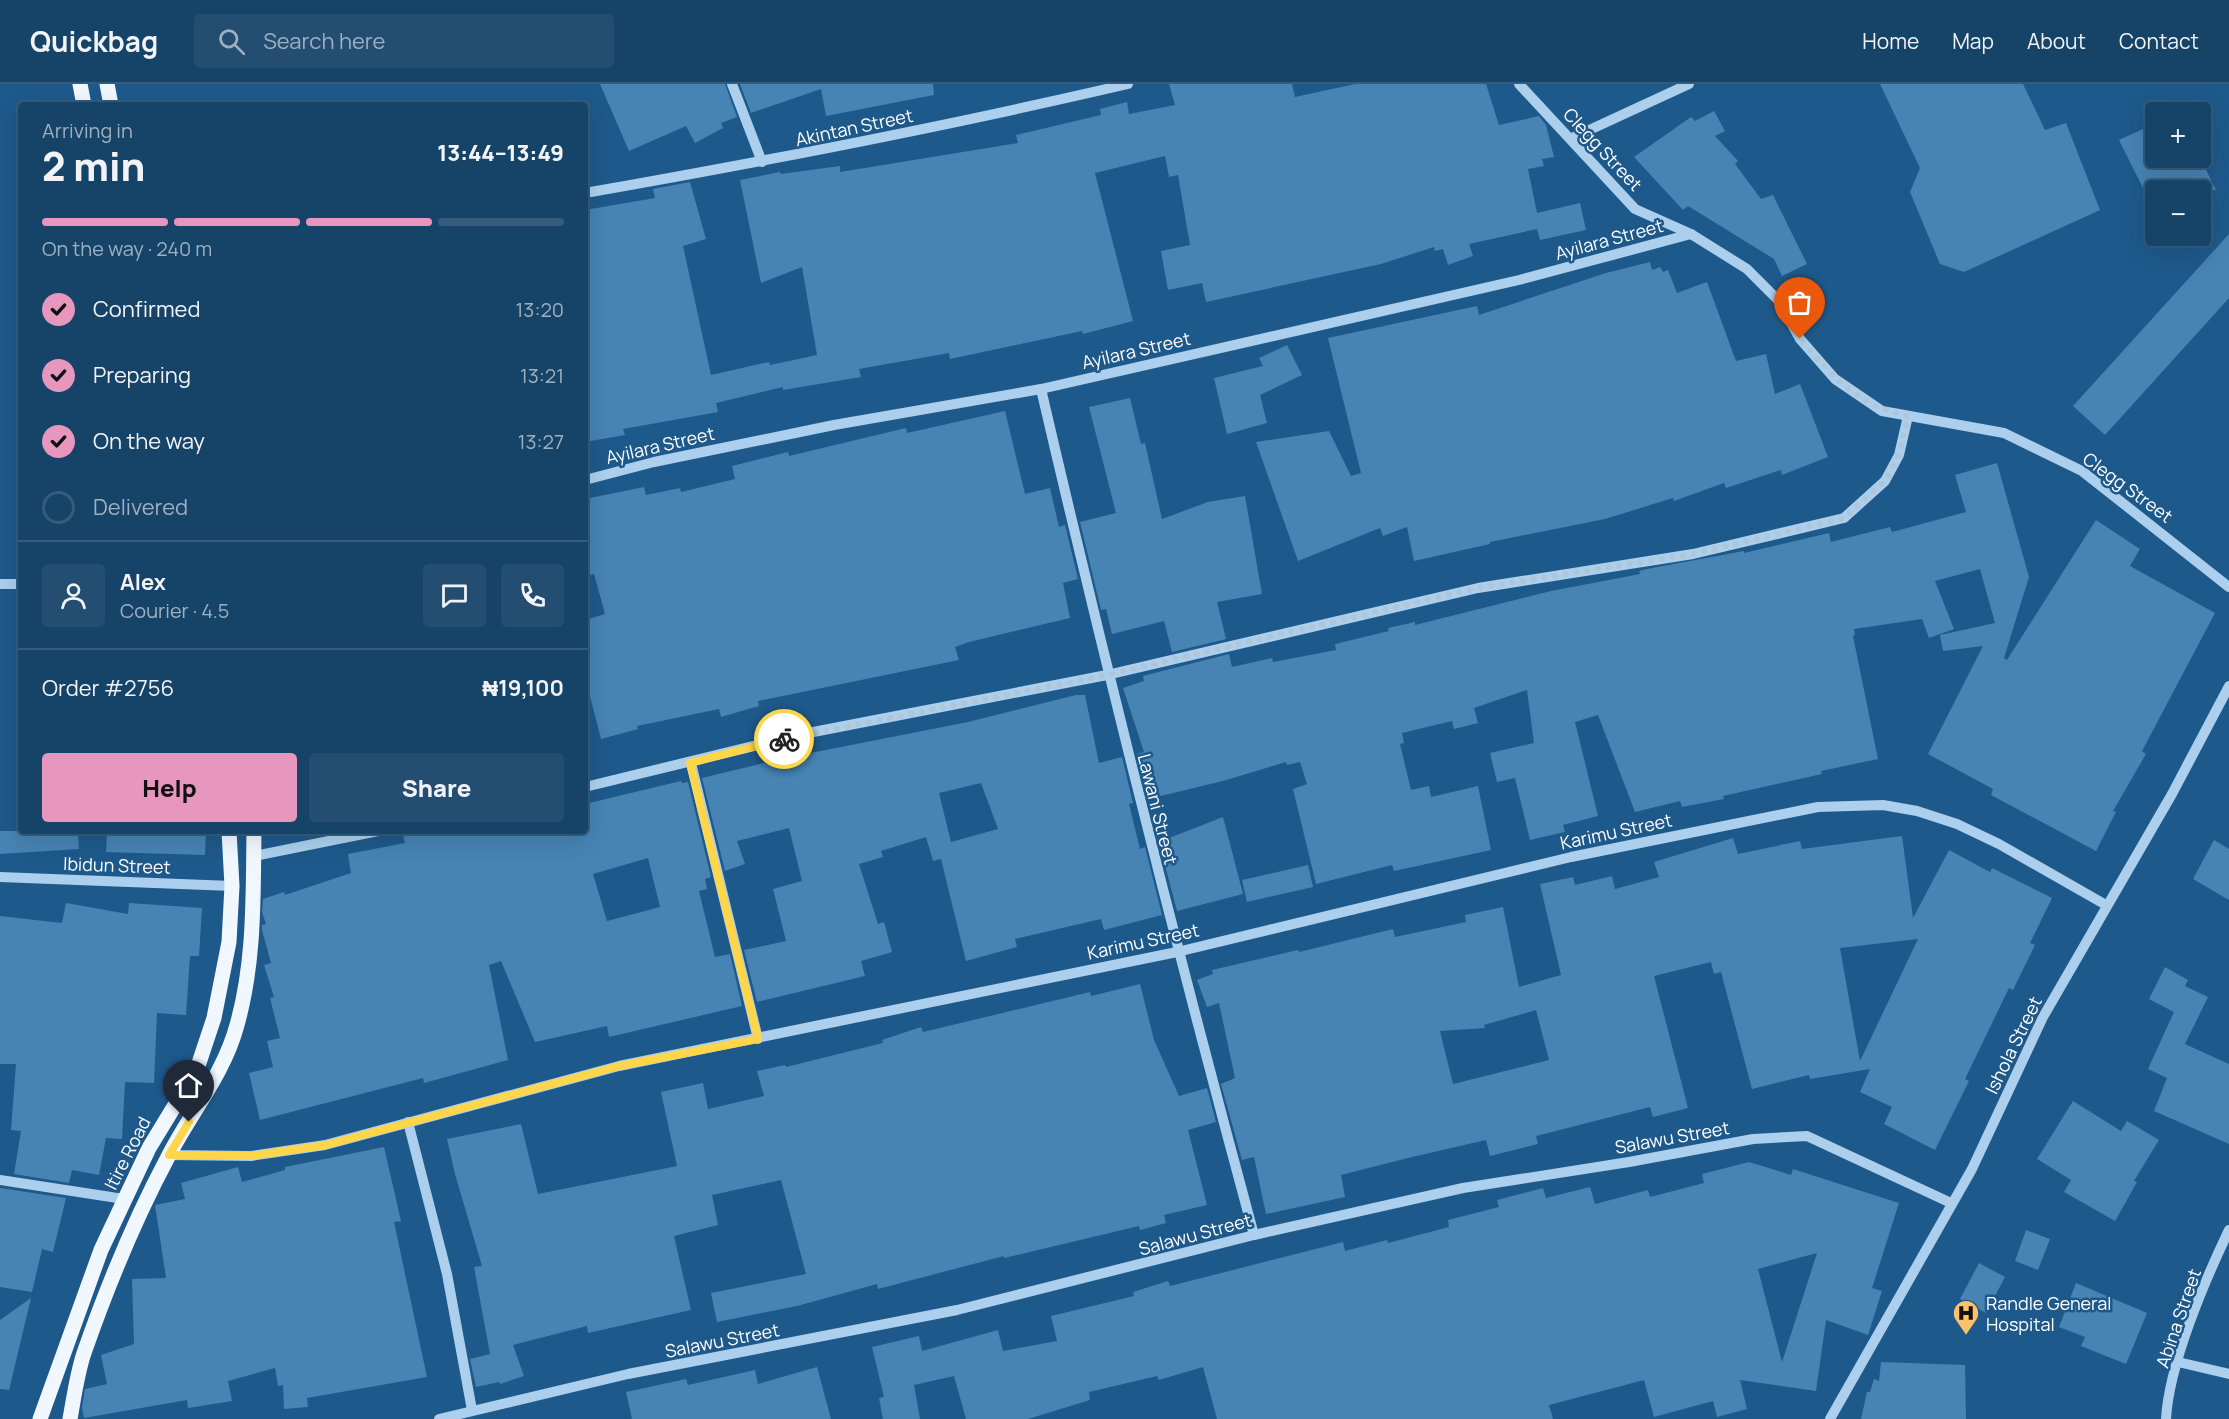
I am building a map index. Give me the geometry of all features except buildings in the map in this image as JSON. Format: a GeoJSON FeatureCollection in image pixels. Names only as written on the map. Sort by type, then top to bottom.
{"type":"FeatureCollection","features":[{"type":"Feature","properties":{"kind":"main road"},"geometry":{"type":"LineString","coordinates":[[80,84],[83,102]]}},
{"type":"Feature","properties":{"kind":"main road"},"geometry":{"type":"LineString","coordinates":[[107,84],[110,102]]}},
{"type":"Feature","properties":{"kind":"main road","name":"Itire Road"},"geometry":{"type":"LineString","coordinates":[[40,1419],[101,1250],[149,1148],[197,1069],[214,1018],[229,942],[232,886],[230,834]]}},
{"type":"Feature","properties":{"kind":"main road"},"geometry":{"type":"LineString","coordinates":[[70,1419],[84,1354],[169,1155],[219,1072],[237,1026],[249,970],[254,899],[254,834]]}},
{"type":"Feature","properties":{"kind":"street"},"geometry":{"type":"LineString","coordinates":[[732,84],[762,162]]}},
{"type":"Feature","properties":{"kind":"street","name":"Akintan Street"},"geometry":{"type":"LineString","coordinates":[[588,192],[762,162],[1018,110],[1128,84]]}},
{"type":"Feature","properties":{"kind":"street","name":"Clegg Street"},"geometry":{"type":"LineString","coordinates":[[1519,84],[1572,138],[1635,209],[1691,234],[1747,269],[1779,301],[1800,339],[1835,379],[1882,411],[2004,433],[2082,471],[2229,586]]}},
{"type":"Feature","properties":{"kind":"street"},"geometry":{"type":"LineString","coordinates":[[1572,138],[1689,84]]}},
{"type":"Feature","properties":{"kind":"street","name":"Ayilara Street"},"geometry":{"type":"LineString","coordinates":[[588,479],[654,462],[834,425],[1041,389],[1519,280],[1691,234]]}},
{"type":"Feature","properties":{"kind":"street","name":"Lawani Street"},"geometry":{"type":"LineString","coordinates":[[1041,389],[1107,675],[1177,952],[1254,1235]]}},
{"type":"Feature","properties":{"kind":"street"},"geometry":{"type":"LineString","coordinates":[[588,786],[803,734],[1107,675],[1478,588],[1693,554],[1844,518],[1885,481],[1899,455],[1908,416]]}},
{"type":"Feature","properties":{"kind":"street"},"geometry":{"type":"LineString","coordinates":[[0,584],[18,584]]}},
{"type":"Feature","properties":{"kind":"street","name":"Ishola Street"},"geometry":{"type":"LineString","coordinates":[[1830,1419],[1905,1291],[1951,1203],[1972,1169],[2043,1017],[2172,794],[2229,686]]}},
{"type":"Feature","properties":{"kind":"street"},"geometry":{"type":"LineString","coordinates":[[690,763],[758,1039]]}},
{"type":"Feature","properties":{"kind":"street","name":"Karimu Street"},"geometry":{"type":"LineString","coordinates":[[169,1155],[251,1156],[326,1145],[619,1066],[1177,952],[1571,857],[1818,807],[1883,805],[1917,811],[1957,824],[1999,844],[2106,905]]}},
{"type":"Feature","properties":{"kind":"street"},"geometry":{"type":"LineString","coordinates":[[254,856],[363,834]]}},
{"type":"Feature","properties":{"kind":"street","name":"Ibidun Street"},"geometry":{"type":"LineString","coordinates":[[0,877],[232,886]]}},
{"type":"Feature","properties":{"kind":"street"},"geometry":{"type":"LineString","coordinates":[[408,1122],[447,1274],[472,1410]]}},
{"type":"Feature","properties":{"kind":"street","name":"Salawu Street"},"geometry":{"type":"LineString","coordinates":[[440,1419],[628,1374],[957,1310],[1254,1235],[1463,1188],[1629,1162],[1753,1139],[1807,1136],[1951,1203]]}},
{"type":"Feature","properties":{"kind":"street"},"geometry":{"type":"LineString","coordinates":[[0,1180],[124,1199]]}},
{"type":"Feature","properties":{"kind":"street","name":"Abina Street"},"geometry":{"type":"LineString","coordinates":[[2166,1419],[2178,1362],[2198,1300],[2229,1230]]}},
{"type":"Feature","properties":{"kind":"street"},"geometry":{"type":"LineString","coordinates":[[2178,1362],[2229,1374]]}},
{"type":"Feature","properties":{"kind":"way so far"},"geometry":{"type":"LineString","coordinates":[[784,739],[1107,675],[1288,635],[1478,588],[1693,554],[1844,518],[1885,481],[1899,455],[1908,416],[1882,411],[1835,379],[1800,339]]}},
{"type":"Feature","properties":{"kind":"place","name":"Randle General Hospital"},"geometry":{"type":"Point","coordinates":[1966,1336]}},
{"type":"Feature","properties":{"kind":"route"},"geometry":{"type":"LineString","coordinates":[[189,1122],[169,1155],[251,1156],[326,1145],[619,1066],[758,1039],[690,763],[784,739]]}}]}
